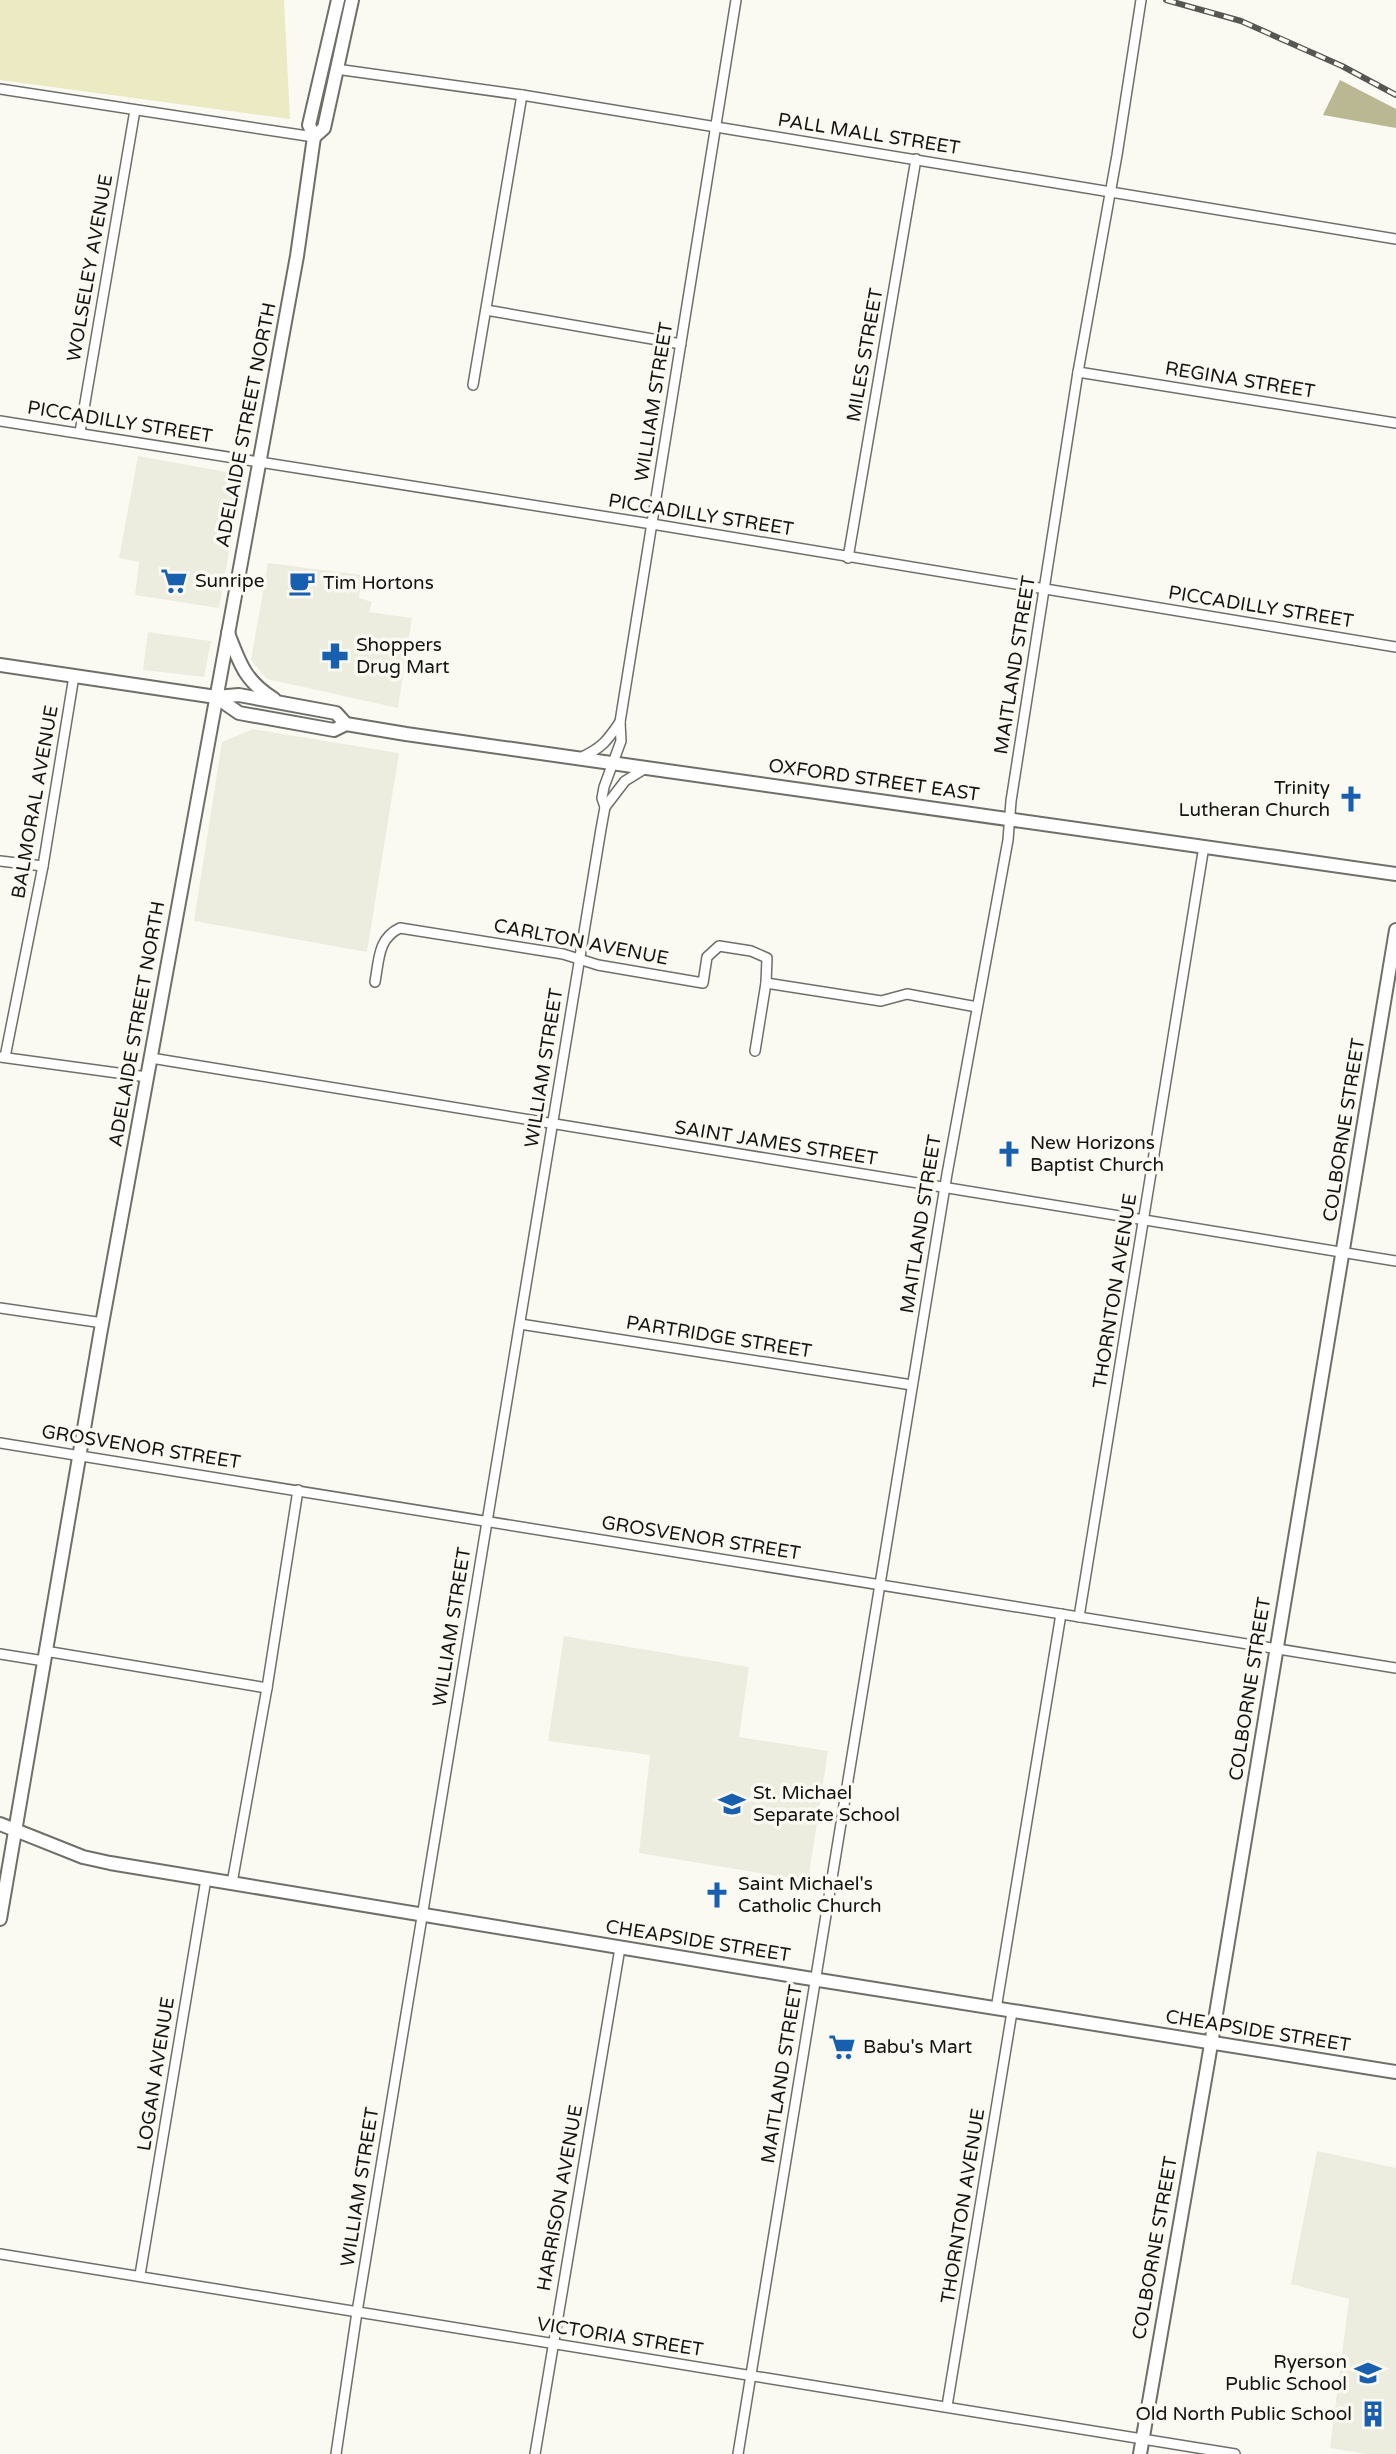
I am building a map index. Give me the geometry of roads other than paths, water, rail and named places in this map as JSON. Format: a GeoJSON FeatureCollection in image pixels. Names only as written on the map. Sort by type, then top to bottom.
{"type":"FeatureCollection","features":[{"type":"Feature","properties":{"kind":"main road","name":"ADELAIDE STREET NORTH"},"geometry":{"type":"LineString","coordinates":[[0,1919],[79,1454],[297,256],[314,137],[309,125],[338,0]]}},
{"type":"Feature","properties":{"kind":"main road","name":"ADELAIDE STREET NORTH"},"geometry":{"type":"LineString","coordinates":[[314,137],[324,128],[352,0]]}},
{"type":"Feature","properties":{"kind":"main road"},"geometry":{"type":"LineString","coordinates":[[228,633],[244,672],[258,688],[279,702]]}},
{"type":"Feature","properties":{"kind":"main road","name":"OXFORD STREET EAST"},"geometry":{"type":"LineString","coordinates":[[0,665],[216,697],[239,695],[336,713],[346,724]]}},
{"type":"Feature","properties":{"kind":"main road","name":"OXFORD STREET EAST"},"geometry":{"type":"LineString","coordinates":[[216,697],[239,713],[334,730],[346,724],[1396,874]]}},
{"type":"Feature","properties":{"kind":"main road","name":"COLBORNE STREET"},"geometry":{"type":"LineString","coordinates":[[1140,2454],[1396,930]]}},
{"type":"Feature","properties":{"kind":"main road","name":"CHEAPSIDE STREET"},"geometry":{"type":"LineString","coordinates":[[0,1824],[88,1858],[206,1879],[1396,2072]]}},
{"type":"Feature","properties":{"kind":"street","name":"WILLIAM STREET"},"geometry":{"type":"LineString","coordinates":[[605,807],[602,798],[604,787],[621,741],[620,722],[736,0]]}},
{"type":"Feature","properties":{"kind":"street","name":"MAITLAND STREET"},"geometry":{"type":"LineString","coordinates":[[738,2454],[944,1188],[1010,819],[1079,372],[1141,0]]}},
{"type":"Feature","properties":{"kind":"street","name":"PALL MALL STREET"},"geometry":{"type":"LineString","coordinates":[[336,69],[523,95],[1396,239]]}},
{"type":"Feature","properties":{"kind":"street"},"geometry":{"type":"LineString","coordinates":[[0,89],[314,137]]}},
{"type":"Feature","properties":{"kind":"street"},"geometry":{"type":"LineString","coordinates":[[473,384],[523,95]]}},
{"type":"Feature","properties":{"kind":"street","name":"WOLSELEY AVENUE"},"geometry":{"type":"LineString","coordinates":[[80,432],[135,110]]}},
{"type":"Feature","properties":{"kind":"street","name":"MILES STREET"},"geometry":{"type":"LineString","coordinates":[[848,558],[916,159]]}},
{"type":"Feature","properties":{"kind":"street"},"geometry":{"type":"LineString","coordinates":[[486,310],[681,344]]}},
{"type":"Feature","properties":{"kind":"street","name":"REGINA STREET"},"geometry":{"type":"LineString","coordinates":[[1079,372],[1396,422]]}},
{"type":"Feature","properties":{"kind":"street","name":"PICCADILLY STREET"},"geometry":{"type":"LineString","coordinates":[[0,421],[652,524],[1396,647]]}},
{"type":"Feature","properties":{"kind":"street","name":"BALMORAL AVENUE"},"geometry":{"type":"LineString","coordinates":[[3,1057],[43,866],[74,676]]}},
{"type":"Feature","properties":{"kind":"street"},"geometry":{"type":"LineString","coordinates":[[580,758],[601,747],[613,735],[620,722]]}},
{"type":"Feature","properties":{"kind":"street","name":"WILLIAM STREET"},"geometry":{"type":"LineString","coordinates":[[336,2454],[422,1914],[605,807],[625,781],[647,767]]}},
{"type":"Feature","properties":{"kind":"street","name":"THORNTON AVENUE"},"geometry":{"type":"LineString","coordinates":[[1079,1617],[1204,846]]}},
{"type":"Feature","properties":{"kind":"street"},"geometry":{"type":"LineString","coordinates":[[0,861],[43,866]]}},
{"type":"Feature","properties":{"kind":"street","name":"CARLTON AVENUE"},"geometry":{"type":"LineString","coordinates":[[375,982],[382,944],[390,933],[400,928],[563,954],[597,965],[702,983],[707,957],[719,946],[751,951],[766,958],[766,983],[755,1051]]}},
{"type":"Feature","properties":{"kind":"street"},"geometry":{"type":"LineString","coordinates":[[766,983],[881,1001],[907,994],[977,1007]]}},
{"type":"Feature","properties":{"kind":"street"},"geometry":{"type":"LineString","coordinates":[[3,1057],[147,1077]]}},
{"type":"Feature","properties":{"kind":"street","name":"SAINT JAMES STREET"},"geometry":{"type":"LineString","coordinates":[[151,1058],[1396,1261]]}},
{"type":"Feature","properties":{"kind":"street"},"geometry":{"type":"LineString","coordinates":[[0,1308],[103,1322]]}},
{"type":"Feature","properties":{"kind":"street","name":"PARTRIDGE STREET"},"geometry":{"type":"LineString","coordinates":[[520,1324],[912,1385]]}},
{"type":"Feature","properties":{"kind":"street","name":"GROSVENOR STREET"},"geometry":{"type":"LineString","coordinates":[[0,1443],[1396,1668]]}},
{"type":"Feature","properties":{"kind":"street"},"geometry":{"type":"LineString","coordinates":[[233,1883],[298,1490]]}},
{"type":"Feature","properties":{"kind":"street"},"geometry":{"type":"LineString","coordinates":[[996,2009],[1061,1614]]}},
{"type":"Feature","properties":{"kind":"street"},"geometry":{"type":"LineString","coordinates":[[0,1654],[44,1656],[267,1688]]}},
{"type":"Feature","properties":{"kind":"street","name":"LOGAN AVENUE"},"geometry":{"type":"LineString","coordinates":[[140,2275],[206,1879]]}},
{"type":"Feature","properties":{"kind":"street","name":"HARRISON AVENUE"},"geometry":{"type":"LineString","coordinates":[[535,2454],[620,1948]]}},
{"type":"Feature","properties":{"kind":"street","name":"THORNTON AVENUE"},"geometry":{"type":"LineString","coordinates":[[947,2406],[1013,2012]]}},
{"type":"Feature","properties":{"kind":"street","name":"VICTORIA STREET"},"geometry":{"type":"LineString","coordinates":[[0,2254],[1235,2454]]}},
{"type":"Feature","properties":{"kind":"railway"},"geometry":{"type":"LineString","coordinates":[[1166,0],[1241,21],[1342,66],[1396,95]]}},
{"type":"Feature","properties":{"kind":"place","name":"Sunripe"},"geometry":{"type":"Point","coordinates":[174,581]}},
{"type":"Feature","properties":{"kind":"place","name":"Tim Hortons"},"geometry":{"type":"Point","coordinates":[302,583]}},
{"type":"Feature","properties":{"kind":"place","name":"Shoppers Drug Mart"},"geometry":{"type":"Point","coordinates":[335,656]}},
{"type":"Feature","properties":{"kind":"place","name":"Trinity Lutheran Church"},"geometry":{"type":"Point","coordinates":[1351,799]}},
{"type":"Feature","properties":{"kind":"place","name":"New Horizons Baptist Church"},"geometry":{"type":"Point","coordinates":[1009,1154]}},
{"type":"Feature","properties":{"kind":"place","name":"St. Michael Separate School"},"geometry":{"type":"Point","coordinates":[732,1804]}},
{"type":"Feature","properties":{"kind":"place","name":"Saint Michael's Catholic Church"},"geometry":{"type":"Point","coordinates":[717,1895]}},
{"type":"Feature","properties":{"kind":"place","name":"Babu's Mart"},"geometry":{"type":"Point","coordinates":[842,2047]}},
{"type":"Feature","properties":{"kind":"place","name":"Ryerson Public School"},"geometry":{"type":"Point","coordinates":[1368,2373]}},
{"type":"Feature","properties":{"kind":"place","name":"Old North Public School"},"geometry":{"type":"Point","coordinates":[1373,2414]}}]}
